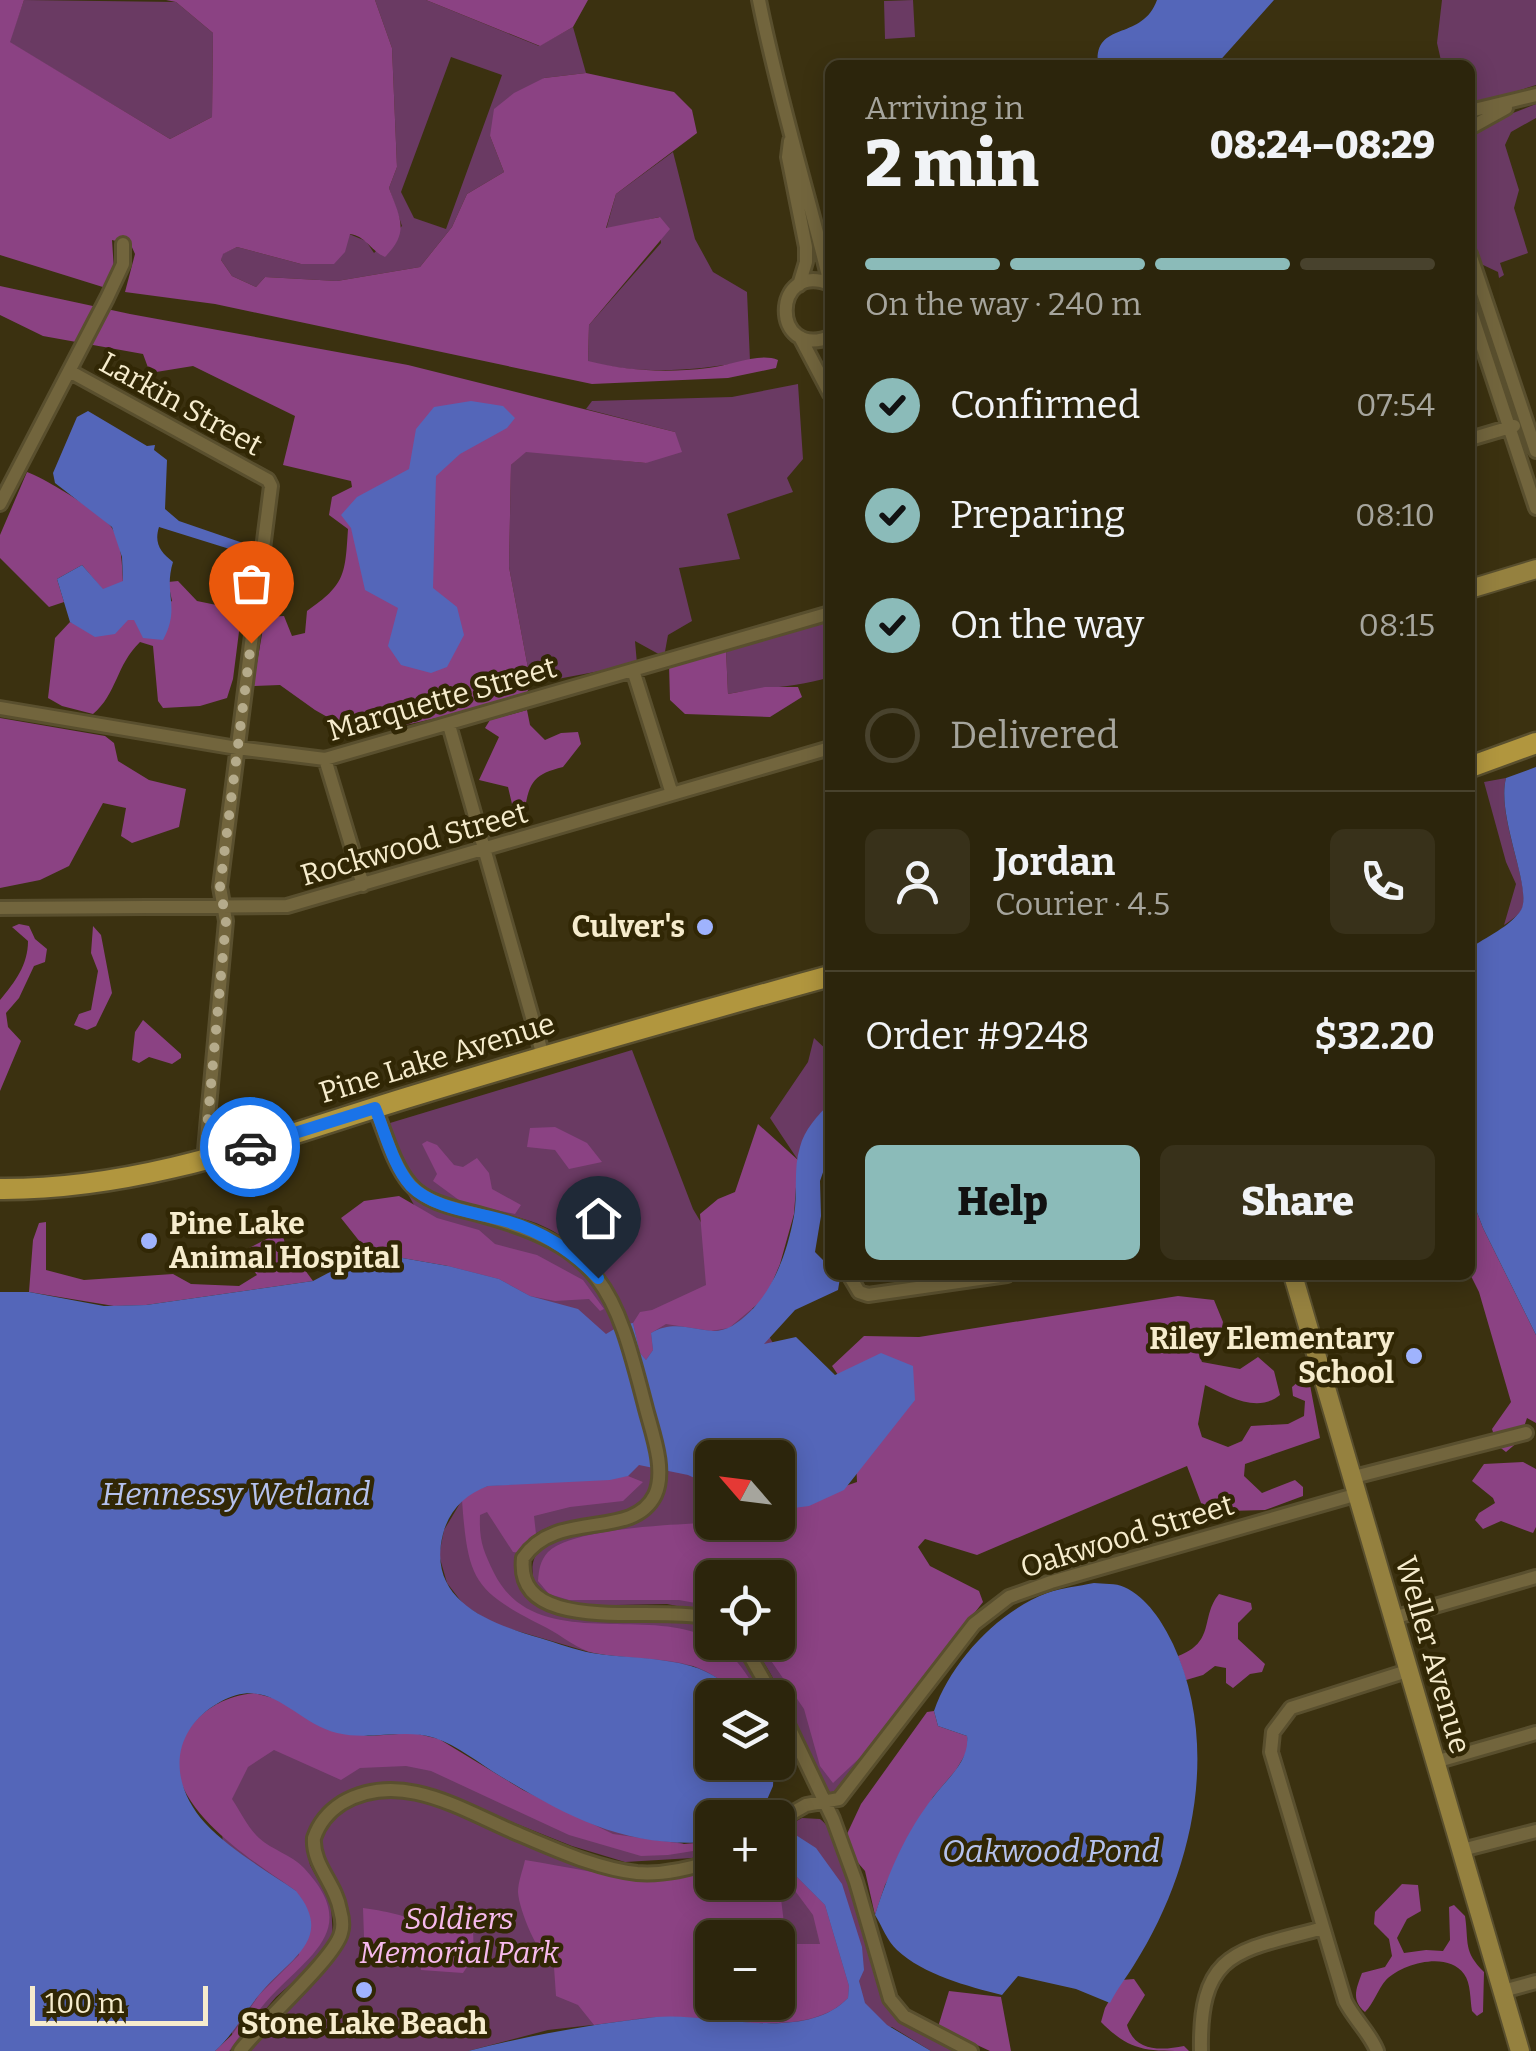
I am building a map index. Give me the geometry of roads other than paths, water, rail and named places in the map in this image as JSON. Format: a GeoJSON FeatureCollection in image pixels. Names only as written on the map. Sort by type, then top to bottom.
{"type":"FeatureCollection","features":[{"type":"Feature","properties":{"kind":"main road"},"geometry":{"type":"LineString","coordinates":[[1475,765],[1536,740]]}},
{"type":"Feature","properties":{"kind":"main road","name":"Pine Lake Avenue"},"geometry":{"type":"LineString","coordinates":[[0,1189],[139,1178],[543,1056],[825,977]]}},
{"type":"Feature","properties":{"kind":"street"},"geometry":{"type":"LineString","coordinates":[[759,0],[790,138],[802,167],[825,263]]}},
{"type":"Feature","properties":{"kind":"street"},"geometry":{"type":"LineString","coordinates":[[1475,110],[1531,97]]}},
{"type":"Feature","properties":{"kind":"street"},"geometry":{"type":"LineString","coordinates":[[1475,125],[1531,97]]}},
{"type":"Feature","properties":{"kind":"street"},"geometry":{"type":"LineString","coordinates":[[790,138],[788,157],[806,248],[799,285]]}},
{"type":"Feature","properties":{"kind":"street"},"geometry":{"type":"LineString","coordinates":[[0,504],[4,484],[71,372],[105,304],[123,264],[123,244]]}},
{"type":"Feature","properties":{"kind":"street"},"geometry":{"type":"LineString","coordinates":[[825,283],[814,280],[799,285],[788,296],[784,312],[825,384]]}},
{"type":"Feature","properties":{"kind":"street"},"geometry":{"type":"LineString","coordinates":[[1477,296],[1536,451]]}},
{"type":"Feature","properties":{"kind":"street"},"geometry":{"type":"LineString","coordinates":[[1475,324],[1536,508]]}},
{"type":"Feature","properties":{"kind":"street"},"geometry":{"type":"LineString","coordinates":[[800,337],[816,341],[825,338]]}},
{"type":"Feature","properties":{"kind":"street","name":"Larkin Street"},"geometry":{"type":"LineString","coordinates":[[71,372],[268,480],[272,494],[236,748]]}},
{"type":"Feature","properties":{"kind":"street"},"geometry":{"type":"LineString","coordinates":[[1475,438],[1526,422]]}},
{"type":"Feature","properties":{"kind":"street"},"geometry":{"type":"LineString","coordinates":[[1475,587],[1536,569]]}},
{"type":"Feature","properties":{"kind":"street","name":"Marquette Street"},"geometry":{"type":"LineString","coordinates":[[0,708],[324,759],[825,614]]}},
{"type":"Feature","properties":{"kind":"street"},"geometry":{"type":"LineString","coordinates":[[633,670],[672,794]]}},
{"type":"Feature","properties":{"kind":"street"},"geometry":{"type":"LineString","coordinates":[[449,724],[543,1056]]}},
{"type":"Feature","properties":{"kind":"street"},"geometry":{"type":"LineString","coordinates":[[204,1161],[226,921],[220,887],[236,748]]}},
{"type":"Feature","properties":{"kind":"street","name":"Rockwood Street"},"geometry":{"type":"LineString","coordinates":[[0,908],[287,906],[825,749]]}},
{"type":"Feature","properties":{"kind":"street"},"geometry":{"type":"LineString","coordinates":[[324,759],[363,885]]}},
{"type":"Feature","properties":{"kind":"street"},"geometry":{"type":"LineString","coordinates":[[375,1108],[410,1184],[438,1203],[534,1231],[572,1252],[611,1296],[622,1325],[653,1436],[658,1469],[655,1494],[632,1516],[556,1531],[532,1546],[524,1558],[524,1583],[538,1599],[560,1610],[667,1612],[695,1616]]}},
{"type":"Feature","properties":{"kind":"street"},"geometry":{"type":"LineString","coordinates":[[852,1281],[868,1295],[972,1280]]}},
{"type":"Feature","properties":{"kind":"street","name":"Weller Avenue"},"geometry":{"type":"LineString","coordinates":[[1294,1280],[1520,2051]]}},
{"type":"Feature","properties":{"kind":"street","name":"Oakwood Street"},"geometry":{"type":"LineString","coordinates":[[795,1811],[806,1805],[840,1799],[974,1624],[1009,1598],[1526,1432]]}},
{"type":"Feature","properties":{"kind":"street"},"geometry":{"type":"LineString","coordinates":[[1393,1618],[1536,1577]]}},
{"type":"Feature","properties":{"kind":"street"},"geometry":{"type":"LineString","coordinates":[[1377,2051],[1354,2020],[1345,2000],[1271,1752],[1273,1732],[1291,1708],[1408,1671]]}},
{"type":"Feature","properties":{"kind":"street"},"geometry":{"type":"LineString","coordinates":[[1435,1762],[1536,1733]]}},
{"type":"Feature","properties":{"kind":"street"},"geometry":{"type":"LineString","coordinates":[[795,1743],[856,1882],[890,1999],[904,2016],[970,2051]]}},
{"type":"Feature","properties":{"kind":"street"},"geometry":{"type":"LineString","coordinates":[[240,2051],[333,1950],[342,1931],[337,1896],[318,1862],[314,1838],[330,1810],[354,1796],[388,1788],[430,1795],[592,1862],[637,1872],[674,1871],[695,1865]]}},
{"type":"Feature","properties":{"kind":"street"},"geometry":{"type":"LineString","coordinates":[[1462,1850],[1536,1830]]}},
{"type":"Feature","properties":{"kind":"street"},"geometry":{"type":"LineString","coordinates":[[1202,2051],[1200,2013],[1204,1996],[1228,1961],[1246,1950],[1323,1928]]}},
{"type":"Feature","properties":{"kind":"street"},"geometry":{"type":"LineString","coordinates":[[1503,1991],[1536,1982]]}},
{"type":"Feature","properties":{"kind":"water"},"geometry":{"type":"Polygon","coordinates":[[[1157,0],[1274,0],[1220,60],[1098,60],[1103,42],[1150,13],[1157,0]]]}},
{"type":"Feature","properties":{"kind":"water"},"geometry":{"type":"Polygon","coordinates":[[[471,401],[503,406],[515,418],[507,428],[460,454],[436,476],[433,588],[457,607],[464,635],[447,667],[431,673],[401,665],[388,646],[398,608],[365,590],[351,528],[341,515],[357,497],[409,469],[416,429],[434,407],[471,401]]]}},
{"type":"Feature","properties":{"kind":"water"},"geometry":{"type":"Polygon","coordinates":[[[88,411],[147,446],[155,445],[154,450],[167,460],[165,509],[179,521],[244,546],[236,551],[159,527],[159,547],[173,562],[171,618],[163,640],[143,638],[134,620],[128,620],[115,634],[95,637],[70,622],[57,579],[82,565],[103,589],[123,581],[122,557],[112,527],[55,483],[53,473],[77,417],[88,411]]]}},
{"type":"Feature","properties":{"kind":"water"},"geometry":{"type":"Polygon","coordinates":[[[1536,767],[1536,1335],[1475,1207],[1475,945],[1517,916],[1523,900],[1506,812],[1506,778],[1536,767]]]}},
{"type":"Feature","properties":{"kind":"water","name":"Hennessy Wetland"},"geometry":{"type":"Polygon","coordinates":[[[825,1109],[825,1166],[820,1181],[821,1216],[815,1252],[825,1262],[825,1280],[840,1280],[838,1290],[795,1310],[764,1344],[796,1337],[835,1375],[881,1353],[913,1366],[915,1400],[844,1490],[809,1506],[795,1508],[795,1440],[695,1440],[695,1478],[639,1465],[628,1476],[610,1480],[488,1486],[454,1510],[443,1534],[440,1557],[453,1592],[466,1605],[501,1625],[586,1652],[691,1666],[720,1680],[695,1680],[695,1780],[773,1780],[767,1800],[695,1800],[695,1843],[626,1835],[551,1805],[443,1741],[411,1734],[337,1733],[268,1697],[254,1693],[238,1695],[220,1702],[191,1727],[180,1758],[180,1774],[193,1807],[205,1823],[237,1851],[296,1891],[311,1923],[310,1936],[303,1948],[215,2051],[0,2051],[0,1292],[29,1292],[104,1306],[146,1305],[313,1281],[368,1252],[499,1279],[530,1296],[578,1309],[606,1334],[633,1323],[640,1353],[646,1360],[653,1350],[651,1333],[673,1326],[723,1330],[757,1305],[781,1263],[791,1232],[802,1141],[825,1109]]]}},
{"type":"Feature","properties":{"kind":"water","name":"Oakwood Pond"},"geometry":{"type":"Polygon","coordinates":[[[1094,1583],[1121,1586],[1147,1604],[1169,1636],[1188,1684],[1197,1766],[1185,1850],[1155,1929],[1110,2003],[1076,1989],[1018,1976],[1002,1995],[946,1978],[908,1959],[890,1942],[875,1915],[907,1838],[965,1753],[967,1736],[938,1726],[934,1711],[952,1675],[978,1641],[1011,1613],[1047,1593],[1094,1583]]]}},
{"type":"Feature","properties":{"kind":"water","name":"Hennessy Wetland"},"geometry":{"type":"Polygon","coordinates":[[[795,1834],[816,1848],[842,1884],[862,1947],[864,1970],[859,1981],[865,2003],[887,2025],[931,2051],[468,2051],[656,2017],[783,2023],[829,2012],[848,1998],[849,1986],[825,1905],[795,1875],[795,1834]]]}},
{"type":"Feature","properties":{"kind":"place","name":"Culver's"},"geometry":{"type":"Point","coordinates":[705,927]}},
{"type":"Feature","properties":{"kind":"place","name":"Pine Lake Animal Hospital"},"geometry":{"type":"Point","coordinates":[149,1241]}},
{"type":"Feature","properties":{"kind":"place","name":"Riley Elementary School"},"geometry":{"type":"Point","coordinates":[1414,1356]}},
{"type":"Feature","properties":{"kind":"place","name":"Stone Lake Beach"},"geometry":{"type":"Point","coordinates":[364,1990]}},
{"type":"Feature","properties":{"kind":"park label","name":"Soldiers Memorial Park"},"geometry":{"type":"Point","coordinates":[459,1936]}}]}
